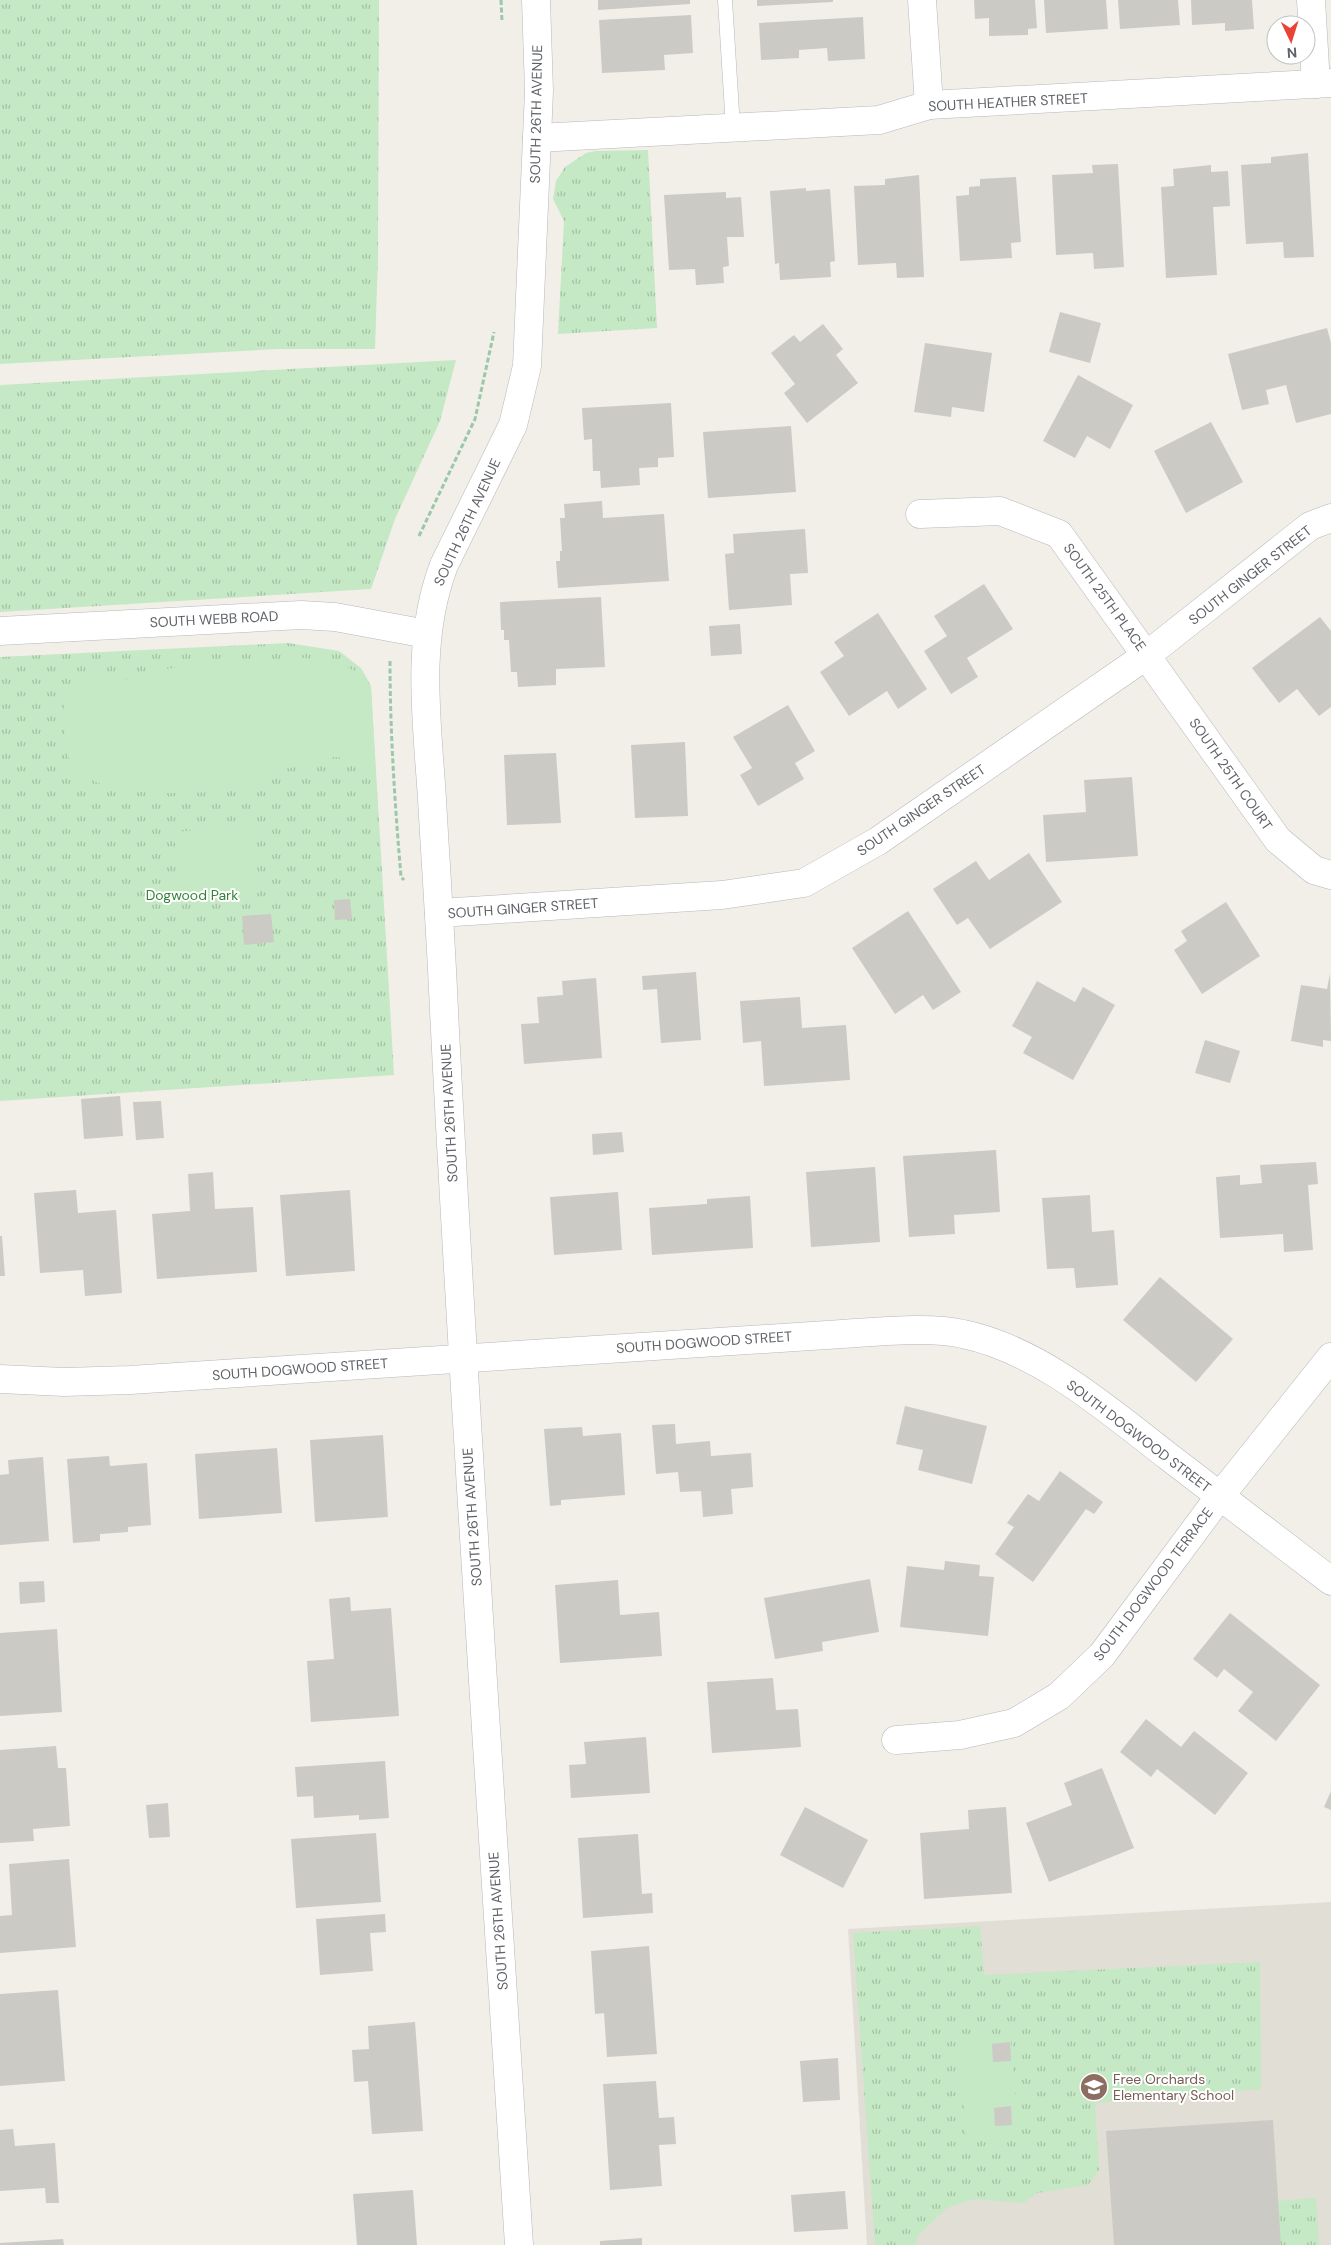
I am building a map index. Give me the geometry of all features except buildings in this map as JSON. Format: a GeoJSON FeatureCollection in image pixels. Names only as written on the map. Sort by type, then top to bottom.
{"type":"FeatureCollection","features":[{"type":"Feature","properties":{"kind":"street","name":"SOUTH 26TH AVENUE"},"geometry":{"type":"LineString","coordinates":[[519,2245],[462,1358],[439,913],[424,683],[427,634],[435,590],[444,565],[513,425],[527,366],[539,61],[536,0]]}},
{"type":"Feature","properties":{"kind":"street"},"geometry":{"type":"LineString","coordinates":[[922,0],[929,105]]}},
{"type":"Feature","properties":{"kind":"street"},"geometry":{"type":"LineString","coordinates":[[1311,0],[1323,84]]}},
{"type":"Feature","properties":{"kind":"street","name":"SOUTH HEATHER STREET"},"geometry":{"type":"LineString","coordinates":[[537,138],[879,120],[929,105],[1323,84]]}},
{"type":"Feature","properties":{"kind":"street","name":"SOUTH 25TH PLACE"},"geometry":{"type":"LineString","coordinates":[[920,514],[1000,511],[1059,534],[1147,655]]}},
{"type":"Feature","properties":{"kind":"street","name":"SOUTH GINGER STREET"},"geometry":{"type":"LineString","coordinates":[[439,913],[722,895],[804,884],[878,842],[1147,655],[1310,526],[1331,518]]}},
{"type":"Feature","properties":{"kind":"street","name":"SOUTH WEBB ROAD"},"geometry":{"type":"LineString","coordinates":[[0,631],[302,615],[335,617],[427,634]]}},
{"type":"Feature","properties":{"kind":"street","name":"SOUTH 25TH COURT"},"geometry":{"type":"LineString","coordinates":[[1147,655],[1278,840],[1314,870],[1331,875]]}},
{"type":"Feature","properties":{"kind":"street","name":"SOUTH DOGWOOD STREET"},"geometry":{"type":"LineString","coordinates":[[0,1379],[64,1382],[130,1380],[842,1334],[928,1331],[961,1333],[991,1341],[1020,1354],[1080,1389],[1331,1581]]}},
{"type":"Feature","properties":{"kind":"street","name":"SOUTH DOGWOOD TERRACE"},"geometry":{"type":"LineString","coordinates":[[896,1740],[960,1735],[1014,1723],[1059,1696],[1102,1655],[1220,1496],[1331,1357]]}},
{"type":"Feature","properties":{"kind":"lane"},"geometry":{"type":"LineString","coordinates":[[725,0],[733,128]]}},
{"type":"Feature","properties":{"kind":"path"},"geometry":{"type":"LineString","coordinates":[[501,0],[502,27]]}},
{"type":"Feature","properties":{"kind":"path"},"geometry":{"type":"LineString","coordinates":[[416,542],[475,419],[494,330]]}},
{"type":"Feature","properties":{"kind":"path"},"geometry":{"type":"LineString","coordinates":[[393,628],[390,658],[390,715],[401,877],[439,913]]}},
{"type":"Feature","properties":{"kind":"shaded area","name":"Free Orchards Elementary School"},"geometry":{"type":"Polygon","coordinates":[[[1331,1902],[1331,2245],[867,2245],[848,1929],[1331,1902]]]}},
{"type":"Feature","properties":{"kind":"green space"},"geometry":{"type":"Polygon","coordinates":[[[0,0],[379,0],[378,256],[375,349],[277,349],[0,364],[0,0]]]}},
{"type":"Feature","properties":{"kind":"green space"},"geometry":{"type":"Polygon","coordinates":[[[648,150],[657,328],[558,334],[564,221],[553,199],[556,181],[565,167],[586,153],[595,151],[648,150]]]}},
{"type":"Feature","properties":{"kind":"green space"},"geometry":{"type":"Polygon","coordinates":[[[456,360],[440,421],[395,519],[371,589],[0,612],[0,385],[456,360]]]}},
{"type":"Feature","properties":{"kind":"green space","name":"Dogwood Park"},"geometry":{"type":"Polygon","coordinates":[[[288,643],[339,651],[361,668],[371,686],[394,1075],[0,1101],[0,657],[288,643]]]}},
{"type":"Feature","properties":{"kind":"green space"},"geometry":{"type":"Polygon","coordinates":[[[295,657],[331,661],[365,675],[371,690],[375,760],[333,757],[262,775],[253,790],[185,793],[133,791],[109,786],[89,779],[74,767],[70,761],[63,715],[64,705],[71,686],[98,678],[142,680],[155,671],[190,665],[241,664],[295,657]]]}},
{"type":"Feature","properties":{"kind":"green space"},"geometry":{"type":"Polygon","coordinates":[[[254,826],[259,893],[180,899],[174,832],[254,826]]]}},
{"type":"Feature","properties":{"kind":"green space"},"geometry":{"type":"Polygon","coordinates":[[[980,1926],[984,1975],[1260,1962],[1261,2089],[1095,2103],[1099,2170],[1088,2185],[1037,2193],[1023,2203],[974,2199],[947,2208],[918,2235],[915,2245],[875,2245],[853,1933],[980,1926]]]}},
{"type":"Feature","properties":{"kind":"green space"},"geometry":{"type":"Polygon","coordinates":[[[1011,2037],[1018,2138],[966,2142],[959,2041],[1011,2037]]]}},
{"type":"Feature","properties":{"kind":"green space"},"geometry":{"type":"Polygon","coordinates":[[[1316,2198],[1319,2245],[1281,2245],[1278,2201],[1316,2198]]]}},
{"type":"Feature","properties":{"kind":"place","name":"Free Orchards Elementary School"},"geometry":{"type":"Point","coordinates":[1094,2087]}}]}
